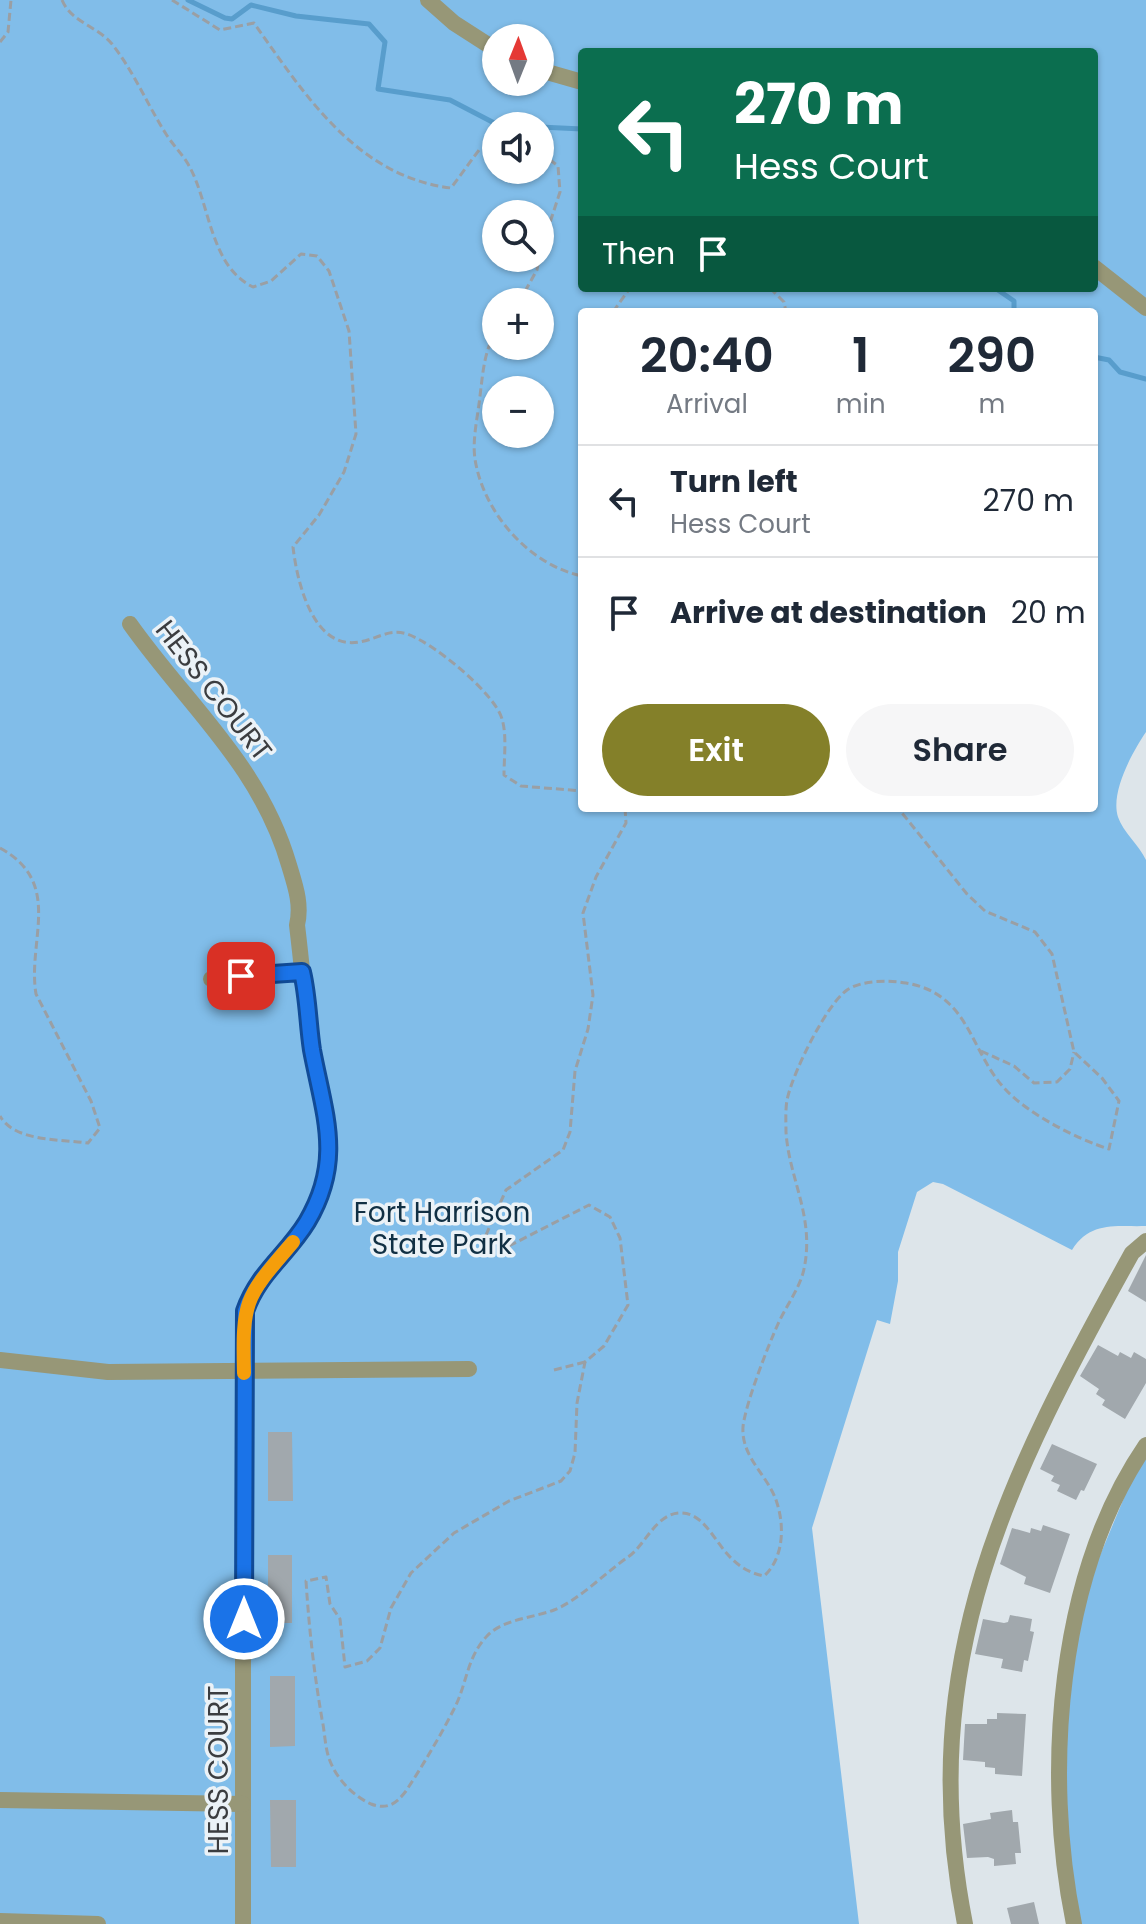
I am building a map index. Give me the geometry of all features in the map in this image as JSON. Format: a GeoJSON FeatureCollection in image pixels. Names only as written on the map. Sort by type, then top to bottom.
{"type":"FeatureCollection","features":[{"type":"Feature","properties":{"kind":"street"},"geometry":{"type":"LineString","coordinates":[[428,0],[454,23],[482,41]]}},
{"type":"Feature","properties":{"kind":"street"},"geometry":{"type":"LineString","coordinates":[[554,74],[578,81]]}},
{"type":"Feature","properties":{"kind":"street"},"geometry":{"type":"LineString","coordinates":[[1098,270],[1146,308]]}},
{"type":"Feature","properties":{"kind":"street","name":"HESS COURT"},"geometry":{"type":"LineString","coordinates":[[130,624],[165,674],[232,749],[266,805],[285,851],[297,895],[312,1051],[327,1112],[327,1169],[308,1221],[265,1270],[251,1294],[243,1325],[243,1924]]}},
{"type":"Feature","properties":{"kind":"street"},"geometry":{"type":"LineString","coordinates":[[211,979],[302,972]]}},
{"type":"Feature","properties":{"kind":"street"},"geometry":{"type":"LineString","coordinates":[[965,1924],[955,1856],[953,1751],[959,1671],[974,1595],[999,1519],[1052,1400],[1132,1253],[1146,1241]]}},
{"type":"Feature","properties":{"kind":"street"},"geometry":{"type":"LineString","coordinates":[[0,1360],[89,1371],[469,1369]]}},
{"type":"Feature","properties":{"kind":"street"},"geometry":{"type":"LineString","coordinates":[[1074,1924],[1063,1861],[1058,1801],[1059,1731],[1066,1670],[1075,1624],[1098,1547],[1127,1478],[1145,1447]]}},
{"type":"Feature","properties":{"kind":"street"},"geometry":{"type":"LineString","coordinates":[[0,1800],[243,1804]]}},
{"type":"Feature","properties":{"kind":"street"},"geometry":{"type":"LineString","coordinates":[[0,1921],[98,1924]]}},
{"type":"Feature","properties":{"kind":"path"},"geometry":{"type":"LineString","coordinates":[[0,42],[8,32],[11,0]]}},
{"type":"Feature","properties":{"kind":"path"},"geometry":{"type":"LineString","coordinates":[[62,0],[66,11],[109,41],[136,77],[165,133],[189,166],[206,217],[242,282],[253,287],[271,281],[301,254],[317,256],[329,271],[349,331],[356,434],[344,472],[319,515],[293,547],[295,564],[316,621],[339,643],[359,642],[389,632],[407,634],[441,655],[496,706],[503,721],[504,775],[521,786],[578,791]]}},
{"type":"Feature","properties":{"kind":"path"},"geometry":{"type":"LineString","coordinates":[[172,0],[220,30],[254,23],[317,112],[364,154],[425,185],[451,188],[482,149]]}},
{"type":"Feature","properties":{"kind":"path"},"geometry":{"type":"LineString","coordinates":[[554,163],[558,166],[560,192],[554,211]]}},
{"type":"Feature","properties":{"kind":"path"},"geometry":{"type":"LineString","coordinates":[[774,292],[784,302],[785,308]]}},
{"type":"Feature","properties":{"kind":"path"},"geometry":{"type":"LineString","coordinates":[[484,360],[474,457],[487,497],[507,528],[530,550],[560,571],[578,575]]}},
{"type":"Feature","properties":{"kind":"path"},"geometry":{"type":"LineString","coordinates":[[554,1370],[585,1362],[604,1346],[628,1305],[620,1238],[610,1217],[589,1205],[503,1249],[486,1235],[506,1190],[563,1150],[570,1132],[575,1071],[588,1029],[593,995],[583,913],[596,877],[626,823],[625,812]]}},
{"type":"Feature","properties":{"kind":"path"},"geometry":{"type":"LineString","coordinates":[[901,812],[967,894],[985,911],[1035,932],[1052,954],[1074,1052],[1070,1069],[1057,1082],[1034,1083],[1014,1066],[981,1051]]}},
{"type":"Feature","properties":{"kind":"path"},"geometry":{"type":"LineString","coordinates":[[0,848],[16,857],[30,875],[39,900],[40,929],[33,975],[36,994],[91,1101],[100,1128],[88,1143],[21,1134],[6,1126],[0,1116]]}},
{"type":"Feature","properties":{"kind":"path"},"geometry":{"type":"LineString","coordinates":[[585,1362],[577,1403],[575,1453],[570,1471],[561,1481],[509,1501],[454,1533],[411,1573],[391,1608],[380,1648],[367,1661],[345,1667],[340,1619],[330,1604],[326,1577],[306,1581],[311,1659],[330,1761],[343,1783],[365,1801],[381,1808],[395,1804],[405,1791],[456,1705],[469,1662],[488,1634],[572,1600],[597,1578],[637,1552],[659,1522],[679,1513],[694,1516],[709,1529],[731,1561],[746,1573],[764,1576],[776,1565],[781,1543],[777,1503],[744,1445],[743,1424],[777,1325],[804,1272],[807,1251],[804,1202],[786,1134],[788,1095],[816,1034],[848,989],[869,982],[904,982],[927,988],[958,1011],[1007,1092],[1081,1141],[1109,1149],[1119,1101],[1102,1078],[1074,1052]]}},
{"type":"Feature","properties":{"kind":"green space","name":"Fort Harrison State Park"},"geometry":{"type":"Polygon","coordinates":[[[0,0],[1146,0],[1146,732],[1124,772],[1116,807],[1120,823],[1146,860],[1146,1226],[1114,1226],[1095,1230],[1072,1250],[943,1184],[933,1182],[917,1192],[898,1252],[898,1281],[890,1324],[877,1320],[812,1528],[859,1924],[0,1924],[0,0]]]}},
{"type":"Feature","properties":{"kind":"green space"},"geometry":{"type":"Polygon","coordinates":[[[1146,1445],[1146,1924],[1074,1924],[1058,1801],[1081,1601],[1146,1445]]]}},
{"type":"Feature","properties":{"kind":"building"},"geometry":{"type":"Polygon","coordinates":[[[1146,1255],[1146,1302],[1128,1291],[1146,1255]]]}},
{"type":"Feature","properties":{"kind":"building"},"geometry":{"type":"Polygon","coordinates":[[[1098,1345],[1118,1356],[1120,1352],[1131,1358],[1134,1352],[1146,1359],[1146,1383],[1125,1419],[1102,1405],[1105,1400],[1096,1394],[1099,1389],[1080,1376],[1098,1345]]]}},
{"type":"Feature","properties":{"kind":"building"},"geometry":{"type":"Polygon","coordinates":[[[268,1432],[292,1432],[293,1501],[268,1501],[268,1432]]]}},
{"type":"Feature","properties":{"kind":"building"},"geometry":{"type":"Polygon","coordinates":[[[1052,1444],[1097,1464],[1076,1500],[1057,1491],[1060,1485],[1051,1481],[1054,1476],[1040,1469],[1052,1444]]]}},
{"type":"Feature","properties":{"kind":"building"},"geometry":{"type":"Polygon","coordinates":[[[1043,1525],[1070,1534],[1050,1593],[1024,1584],[1026,1577],[1000,1564],[1012,1528],[1030,1533],[1031,1528],[1041,1531],[1043,1525]]]}},
{"type":"Feature","properties":{"kind":"building"},"geometry":{"type":"Polygon","coordinates":[[[268,1555],[292,1555],[292,1623],[268,1623],[268,1555]]]}},
{"type":"Feature","properties":{"kind":"building"},"geometry":{"type":"Polygon","coordinates":[[[1010,1615],[1032,1619],[1030,1631],[1034,1632],[1028,1661],[1024,1660],[1022,1672],[1001,1668],[1003,1659],[975,1654],[983,1619],[1004,1623],[1008,1622],[1010,1615]]]}},
{"type":"Feature","properties":{"kind":"building"},"geometry":{"type":"Polygon","coordinates":[[[270,1676],[295,1676],[295,1746],[270,1747],[270,1676]]]}},
{"type":"Feature","properties":{"kind":"building"},"geometry":{"type":"Polygon","coordinates":[[[997,1713],[1026,1714],[1022,1776],[995,1774],[995,1768],[985,1767],[985,1762],[963,1760],[965,1724],[987,1724],[987,1719],[997,1719],[997,1713]]]}},
{"type":"Feature","properties":{"kind":"building"},"geometry":{"type":"Polygon","coordinates":[[[270,1800],[296,1800],[296,1867],[271,1867],[270,1800]]]}},
{"type":"Feature","properties":{"kind":"building"},"geometry":{"type":"Polygon","coordinates":[[[1012,1810],[1013,1822],[1018,1822],[1021,1853],[1015,1853],[1016,1864],[994,1866],[994,1859],[988,1857],[967,1858],[963,1824],[991,1819],[990,1813],[1012,1810]]]}},
{"type":"Feature","properties":{"kind":"building"},"geometry":{"type":"Polygon","coordinates":[[[1034,1902],[1039,1924],[1011,1924],[1007,1908],[1034,1902]]]}},
{"type":"Feature","properties":{"kind":"waterway"},"geometry":{"type":"LineString","coordinates":[[188,0],[232,19],[251,5],[296,16],[369,24],[385,42],[378,89],[450,100],[482,117]]}},
{"type":"Feature","properties":{"kind":"waterway"},"geometry":{"type":"LineString","coordinates":[[554,128],[578,129]]}},
{"type":"Feature","properties":{"kind":"waterway"},"geometry":{"type":"LineString","coordinates":[[1001,292],[1014,301],[1014,308]]}},
{"type":"Feature","properties":{"kind":"waterway"},"geometry":{"type":"LineString","coordinates":[[1098,358],[1109,360],[1120,372],[1146,379]]}},
{"type":"Feature","properties":{"kind":"slow traffic"},"geometry":{"type":"LineString","coordinates":[[244,1373],[243,1325],[251,1294],[265,1270],[293,1242]]}},
{"type":"Feature","properties":{"kind":"route"},"geometry":{"type":"LineString","coordinates":[[241,976],[302,972],[312,1051],[330,1136],[324,1184],[308,1221],[299,1235],[265,1270],[245,1311],[244,1619]]}}]}
